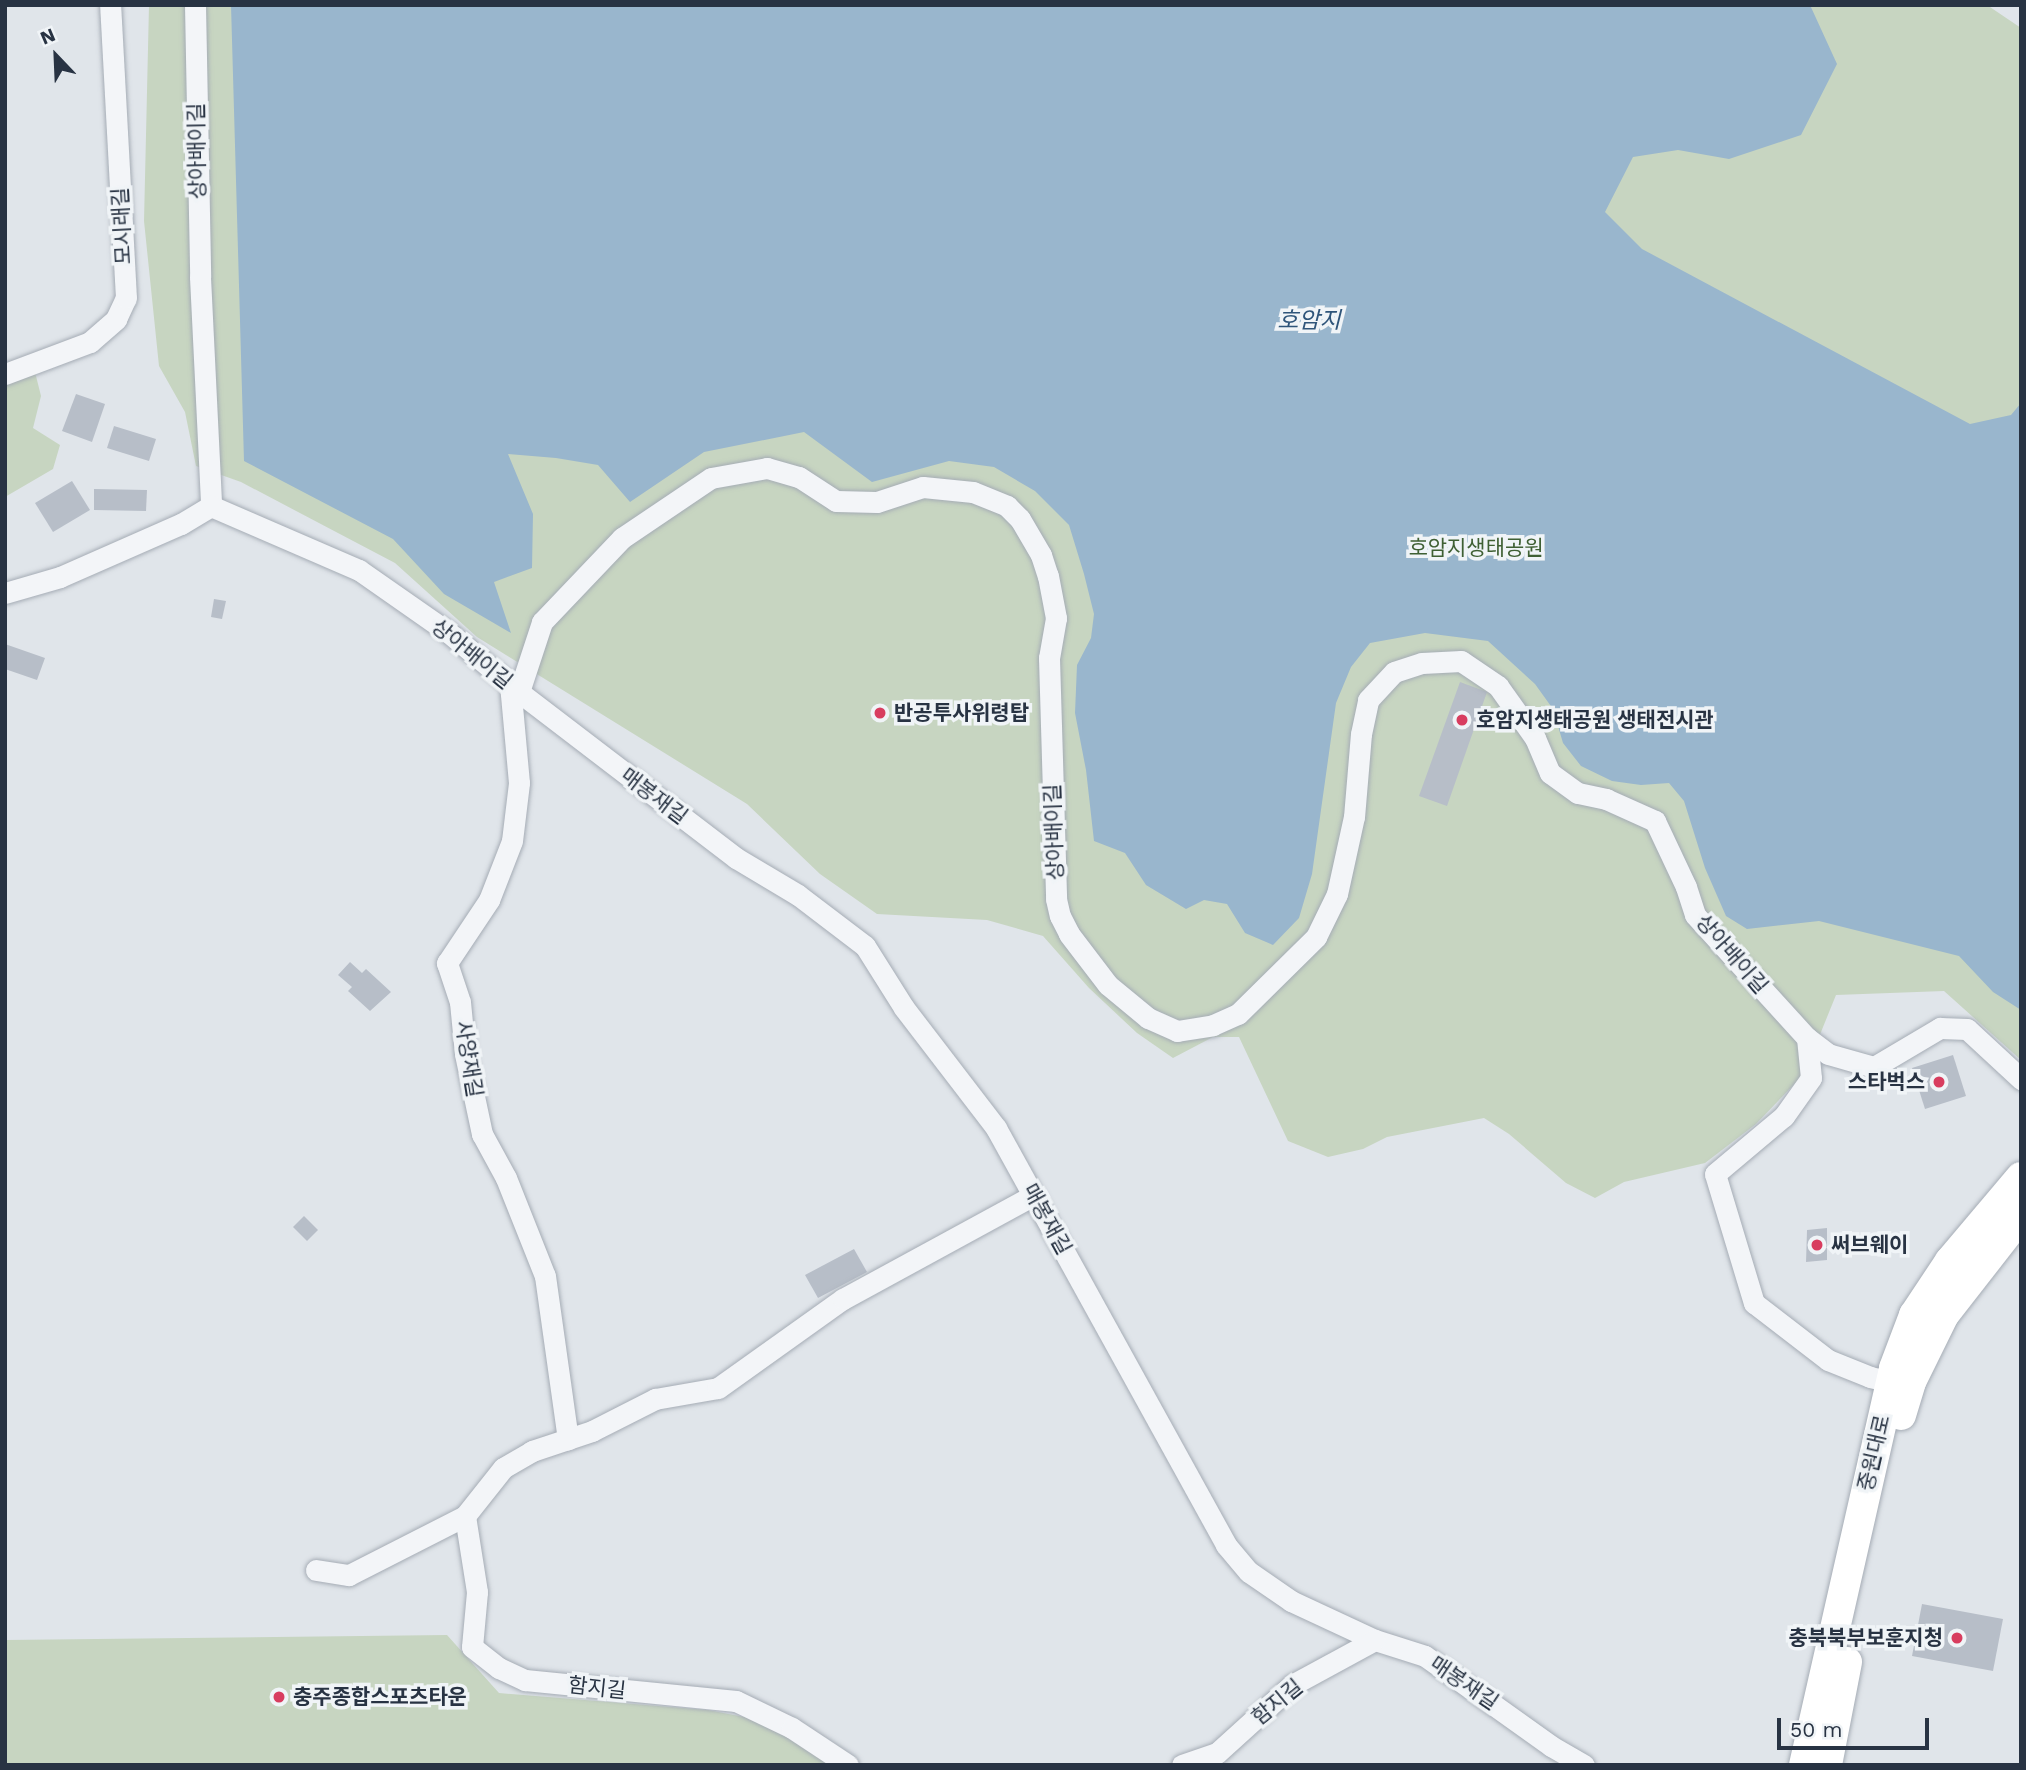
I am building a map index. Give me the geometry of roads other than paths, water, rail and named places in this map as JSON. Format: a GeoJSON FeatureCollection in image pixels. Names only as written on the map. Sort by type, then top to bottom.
{"type":"FeatureCollection","features":[{"type":"Feature","properties":{"kind":"main road","name":"중원대로"},"geometry":{"type":"LineString","coordinates":[[1804,1765],[1891,1382],[1914,1315],[1950,1261],[2021,1177]]}},
{"type":"Feature","properties":{"kind":"main road","name":"중원대로"},"geometry":{"type":"LineString","coordinates":[[1827,1765],[1887,1469],[1911,1382],[1944,1315],[2021,1216]]}},
{"type":"Feature","properties":{"kind":"main road"},"geometry":{"type":"LineString","coordinates":[[1833,1734],[1849,1765]]}},
{"type":"Feature","properties":{"kind":"street","name":"모시래길"},"geometry":{"type":"LineString","coordinates":[[5,374],[90,342],[116,319],[127,298],[110,5]]}},
{"type":"Feature","properties":{"kind":"street","name":"상아배이길"},"geometry":{"type":"LineString","coordinates":[[195,5],[200,277],[211,506],[359,570],[447,632],[515,688],[542,622],[622,538],[711,478],[767,468],[799,477],[836,501],[877,502],[923,487],[973,492],[1007,506],[1020,519],[1041,555],[1048,576],[1056,618],[1049,658],[1056,899],[1060,916],[1069,934],[1108,985],[1148,1018],[1177,1031],[1213,1025],[1238,1014],[1316,937],[1337,894],[1354,817],[1361,734],[1368,700],[1394,672],[1422,663],[1461,661],[1498,687],[1535,738],[1550,773],[1578,793],[1606,799],[1655,821],[1686,887],[1695,915],[1807,1038],[1828,1054],[1874,1067],[1940,1028],[1967,1030],[2021,1079]]}},
{"type":"Feature","properties":{"kind":"street"},"geometry":{"type":"LineString","coordinates":[[5,593],[60,577],[181,524],[211,506]]}},
{"type":"Feature","properties":{"kind":"street","name":"매봉재길"},"geometry":{"type":"LineString","coordinates":[[515,688],[736,858],[798,895],[865,946],[904,1008],[996,1128],[1226,1545],[1249,1572],[1291,1601],[1374,1640],[1425,1656],[1547,1756],[1584,1765]]}},
{"type":"Feature","properties":{"kind":"street","name":"사양재길"},"geometry":{"type":"LineString","coordinates":[[515,688],[519,783],[512,841],[489,900],[447,963],[460,1002],[465,1054],[482,1134],[506,1178],[545,1276],[568,1439]]}},
{"type":"Feature","properties":{"kind":"street"},"geometry":{"type":"LineString","coordinates":[[1807,1038],[1811,1078],[1784,1116],[1715,1174],[1754,1303],[1828,1360],[1891,1382]]}},
{"type":"Feature","properties":{"kind":"street"},"geometry":{"type":"LineString","coordinates":[[316,1570],[349,1575],[465,1516],[503,1468],[532,1451],[592,1431],[655,1399],[718,1388],[764,1358],[843,1299],[1034,1195]]}},
{"type":"Feature","properties":{"kind":"street","name":"함지길"},"geometry":{"type":"LineString","coordinates":[[465,1516],[477,1592],[472,1647],[499,1668],[525,1680],[736,1701],[792,1728],[848,1765]]}},
{"type":"Feature","properties":{"kind":"street","name":"함지길"},"geometry":{"type":"LineString","coordinates":[[1182,1765],[1217,1753],[1292,1685],[1374,1640]]}},
{"type":"Feature","properties":{"kind":"water","name":"호암지"},"geometry":{"type":"Polygon","coordinates":[[[231,5],[1810,5],[1837,64],[1801,135],[1729,159],[1678,150],[1633,157],[1605,212],[1642,249],[1970,424],[2011,415],[2021,403],[2021,1010],[1993,992],[1959,956],[1819,921],[1747,929],[1726,916],[1705,868],[1684,801],[1669,783],[1641,785],[1612,781],[1581,766],[1563,743],[1553,709],[1535,684],[1488,641],[1425,633],[1370,643],[1351,667],[1336,703],[1312,874],[1299,918],[1273,945],[1245,933],[1227,904],[1204,900],[1186,909],[1146,885],[1125,853],[1094,841],[1086,770],[1075,713],[1077,665],[1091,638],[1094,614],[1084,574],[1069,525],[1035,491],[994,467],[949,461],[872,482],[804,432],[704,452],[630,502],[598,465],[508,454],[533,514],[532,568],[494,582],[511,633],[444,594],[393,539],[244,461],[231,5]]]}},
{"type":"Feature","properties":{"kind":"place","name":"반공투사위령탑"},"geometry":{"type":"Point","coordinates":[880,713]}},
{"type":"Feature","properties":{"kind":"place","name":"호암지생태공원 생태전시관"},"geometry":{"type":"Point","coordinates":[1462,720]}},
{"type":"Feature","properties":{"kind":"place","name":"스타벅스"},"geometry":{"type":"Point","coordinates":[1939,1082]}},
{"type":"Feature","properties":{"kind":"place","name":"써브웨이"},"geometry":{"type":"Point","coordinates":[1817,1245]}},
{"type":"Feature","properties":{"kind":"place","name":"충북북부보훈지청"},"geometry":{"type":"Point","coordinates":[1957,1638]}},
{"type":"Feature","properties":{"kind":"place","name":"충주종합스포츠타운"},"geometry":{"type":"Point","coordinates":[279,1697]}},
{"type":"Feature","properties":{"kind":"park label","name":"호암지생태공원"},"geometry":{"type":"Point","coordinates":[1476,548]}}]}
